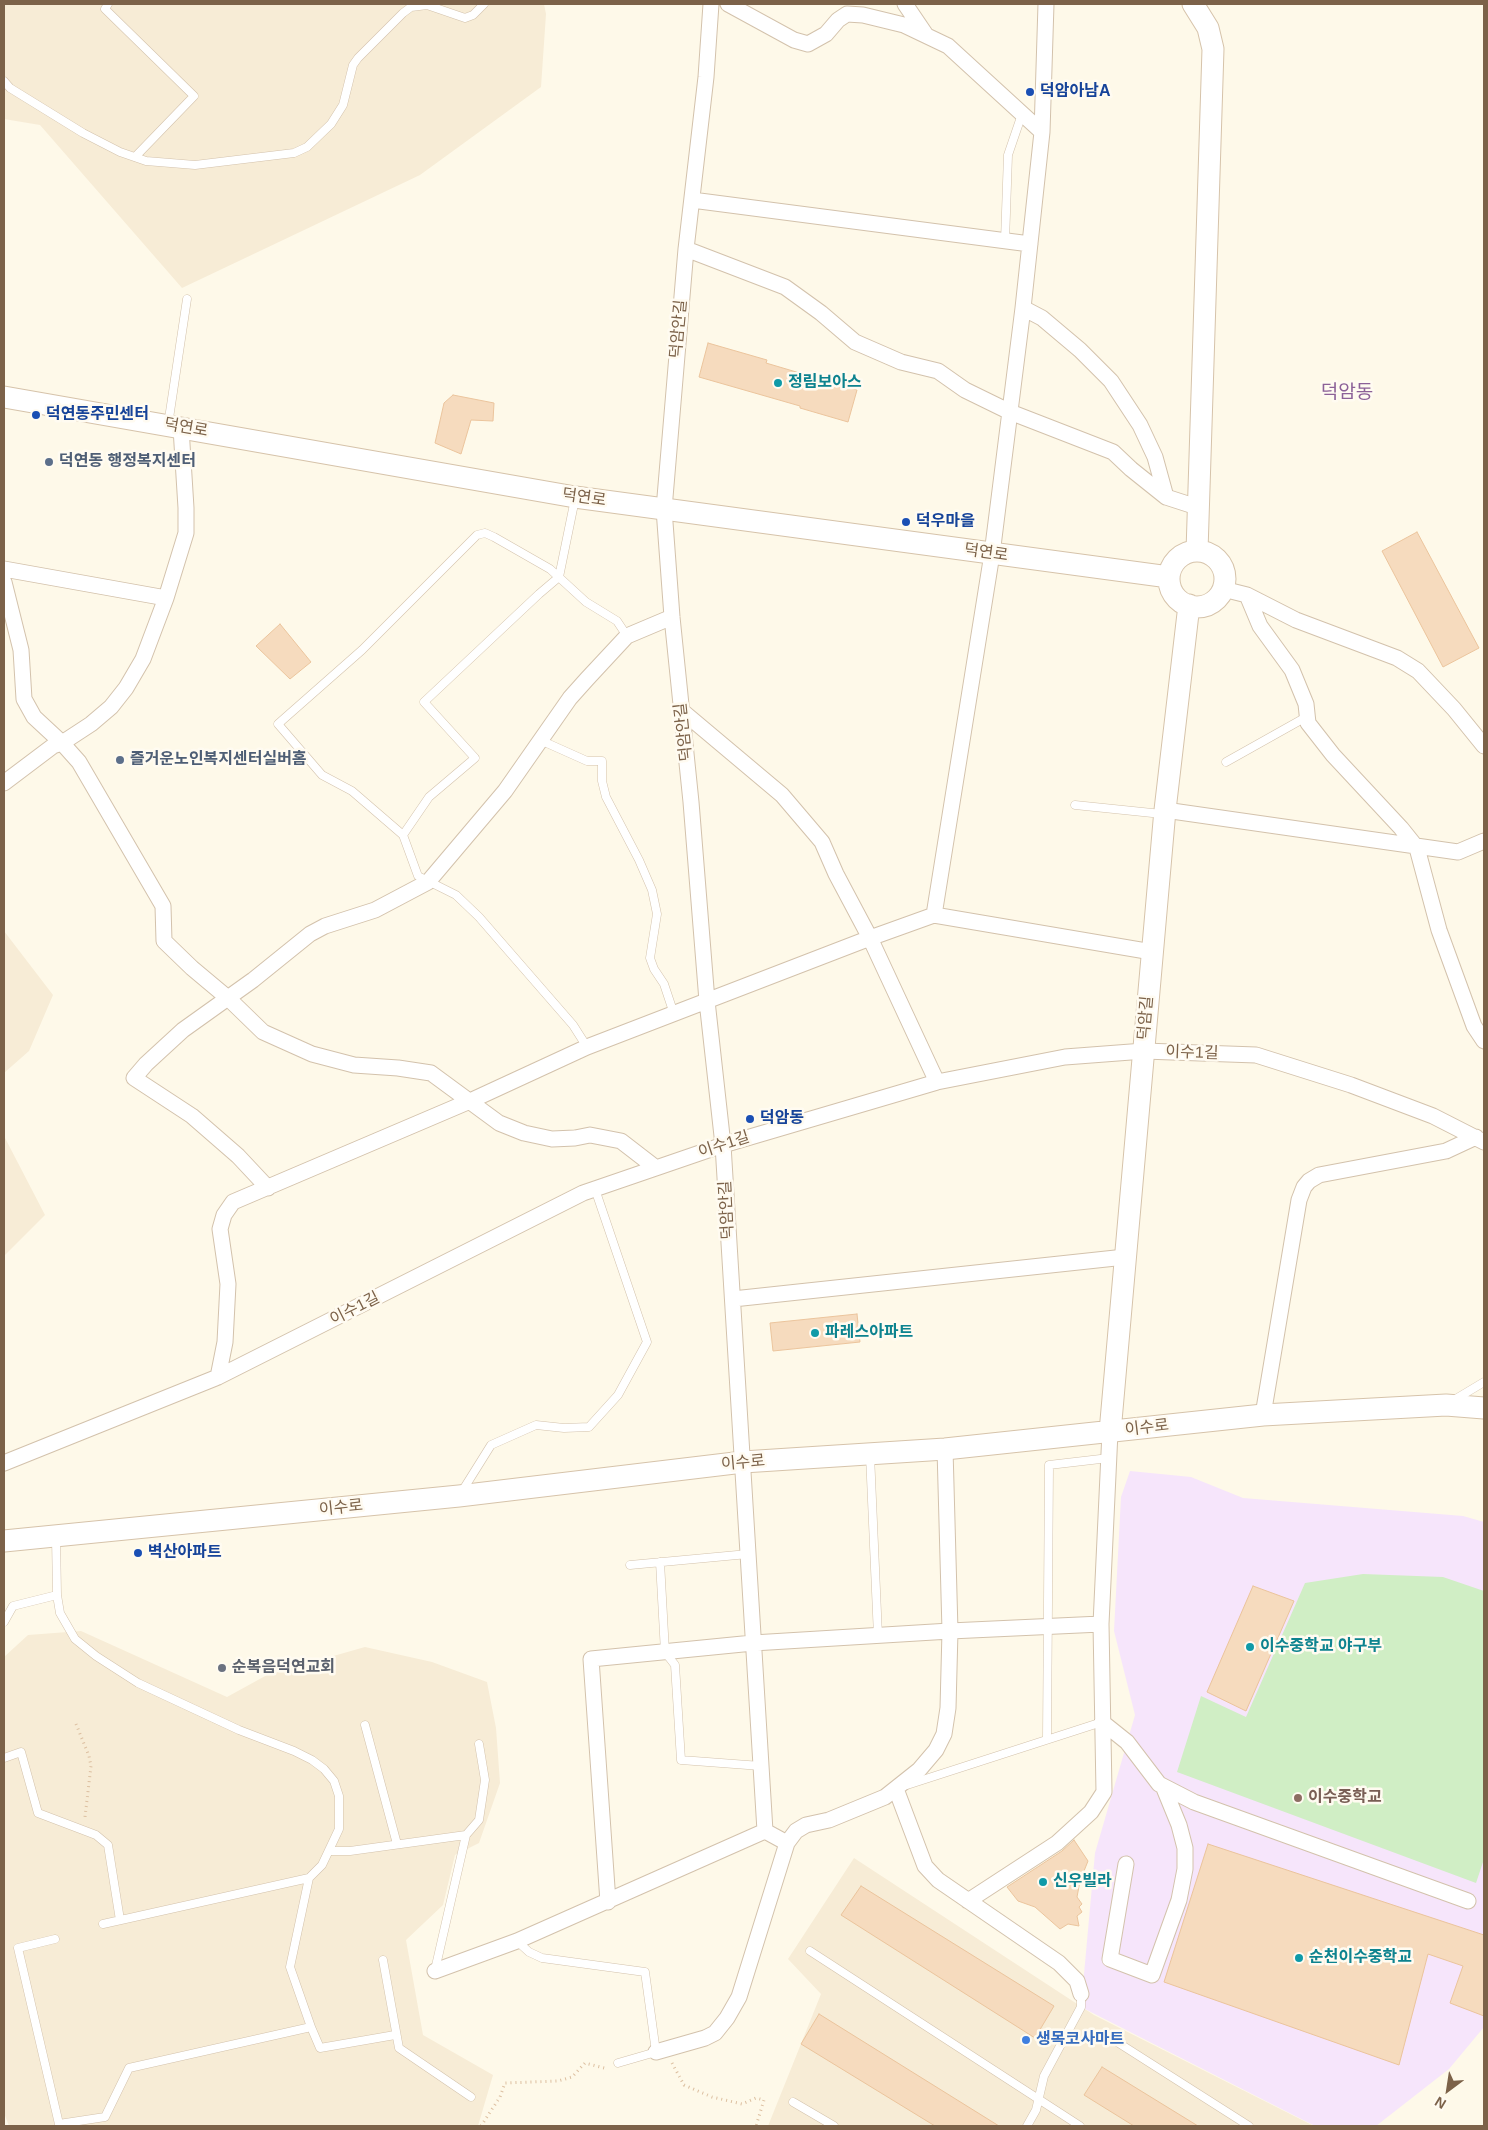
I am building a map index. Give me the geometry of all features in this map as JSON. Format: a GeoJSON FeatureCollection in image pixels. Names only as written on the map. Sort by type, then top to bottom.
{"type":"FeatureCollection","features":[{"type":"Feature","properties":{"kind":"street","name":"덕암안길"},"geometry":{"type":"LineString","coordinates":[[712,4],[706,77],[686,249],[664,509],[707,1001],[723,1145],[765,1831]]}},
{"type":"Feature","properties":{"kind":"street"},"geometry":{"type":"LineString","coordinates":[[728,4],[794,40],[808,44],[826,34],[846,14],[863,15],[904,25],[948,46],[1042,132]]}},
{"type":"Feature","properties":{"kind":"street"},"geometry":{"type":"LineString","coordinates":[[905,4],[926,36]]}},
{"type":"Feature","properties":{"kind":"street"},"geometry":{"type":"LineString","coordinates":[[934,915],[992,554],[1023,308],[1042,132],[1046,4]]}},
{"type":"Feature","properties":{"kind":"street"},"geometry":{"type":"LineString","coordinates":[[1193,4],[1208,28],[1213,49],[1200,508],[1197,550]]}},
{"type":"Feature","properties":{"kind":"street"},"geometry":{"type":"LineString","coordinates":[[692,200],[1030,244]]}},
{"type":"Feature","properties":{"kind":"street"},"geometry":{"type":"LineString","coordinates":[[686,249],[785,287],[821,312],[855,342],[901,362],[938,371],[965,390],[1010,412],[1113,452],[1166,497],[1200,508]]}},
{"type":"Feature","properties":{"kind":"street"},"geometry":{"type":"LineString","coordinates":[[1023,308],[1042,318],[1080,350],[1111,381],[1140,425],[1154,456],[1166,497]]}},
{"type":"Feature","properties":{"kind":"street","name":"덕연로"},"geometry":{"type":"LineString","coordinates":[[4,397],[575,497],[1169,577]]}},
{"type":"Feature","properties":{"kind":"street"},"geometry":{"type":"LineString","coordinates":[[4,783],[53,746],[62,743],[91,724],[111,707],[126,688],[142,659],[166,598],[186,533],[186,508],[175,426]]}},
{"type":"Feature","properties":{"kind":"street"},"geometry":{"type":"LineString","coordinates":[[1197,550],[1210,554],[1223,567],[1225,576],[1223,589],[1215,600],[1207,605],[1189,606],[1174,595],[1169,577],[1171,568],[1176,560],[1183,554],[1197,550]]}},
{"type":"Feature","properties":{"kind":"street"},"geometry":{"type":"LineString","coordinates":[[4,569],[166,598]]}},
{"type":"Feature","properties":{"kind":"street"},"geometry":{"type":"LineString","coordinates":[[4,582],[21,650],[24,699],[34,717],[79,762],[163,906],[164,941],[263,1032],[312,1054],[354,1065],[398,1068],[431,1073],[499,1123],[524,1133],[552,1139],[590,1136],[621,1141],[656,1168]]}},
{"type":"Feature","properties":{"kind":"street"},"geometry":{"type":"LineString","coordinates":[[1223,589],[1246,595],[1296,620],[1397,658],[1418,671],[1454,709],[1484,746]]}},
{"type":"Feature","properties":{"kind":"street"},"geometry":{"type":"LineString","coordinates":[[1246,595],[1260,626],[1292,670],[1306,704],[1308,723],[1333,755],[1402,828],[1417,848],[1440,930],[1474,1026],[1484,1041]]}},
{"type":"Feature","properties":{"kind":"street","name":"덕암길"},"geometry":{"type":"LineString","coordinates":[[1110,1432],[1164,812],[1189,606]]}},
{"type":"Feature","properties":{"kind":"street"},"geometry":{"type":"LineString","coordinates":[[268,1188],[238,1156],[192,1116],[134,1078],[146,1064],[183,1030],[253,980],[310,934],[325,926],[375,910],[428,882],[505,791],[570,698],[627,636],[672,617]]}},
{"type":"Feature","properties":{"kind":"street"},"geometry":{"type":"LineString","coordinates":[[682,711],[782,795],[822,842],[836,874],[870,938],[936,1082]]}},
{"type":"Feature","properties":{"kind":"street"},"geometry":{"type":"LineString","coordinates":[[1164,812],[1417,848],[1458,852],[1484,841]]}},
{"type":"Feature","properties":{"kind":"street"},"geometry":{"type":"LineString","coordinates":[[218,1377],[225,1342],[228,1284],[220,1229],[224,1215],[233,1202],[470,1102],[587,1047],[934,915],[1152,952]]}},
{"type":"Feature","properties":{"kind":"street","name":"이수1길"},"geometry":{"type":"LineString","coordinates":[[4,1463],[218,1377],[583,1193],[723,1145],[936,1082],[1065,1057],[1144,1051],[1256,1055],[1360,1088],[1433,1116],[1480,1140]]}},
{"type":"Feature","properties":{"kind":"street"},"geometry":{"type":"LineString","coordinates":[[1263,1415],[1299,1200],[1304,1186],[1309,1180],[1318,1175],[1446,1151],[1480,1140]]}},
{"type":"Feature","properties":{"kind":"street"},"geometry":{"type":"LineString","coordinates":[[733,1299],[1125,1257]]}},
{"type":"Feature","properties":{"kind":"street","name":"이수로"},"geometry":{"type":"LineString","coordinates":[[4,1541],[459,1496],[743,1462],[945,1449],[1263,1415],[1446,1405],[1484,1408]]}},
{"type":"Feature","properties":{"kind":"street"},"geometry":{"type":"LineString","coordinates":[[968,1901],[1057,1843],[1092,1812],[1104,1792],[1101,1624],[1110,1432]]}},
{"type":"Feature","properties":{"kind":"street"},"geometry":{"type":"LineString","coordinates":[[662,2050],[716,2033],[739,1998],[787,1843],[796,1831],[806,1825],[829,1820],[885,1798],[926,1762],[936,1750],[944,1734],[948,1708],[950,1631],[945,1449]]}},
{"type":"Feature","properties":{"kind":"street"},"geometry":{"type":"LineString","coordinates":[[608,1902],[591,1659],[753,1643],[1101,1624]]}},
{"type":"Feature","properties":{"kind":"street"},"geometry":{"type":"LineString","coordinates":[[1102,1722],[1128,1742],[1159,1784],[1194,1802],[1468,1901]]}},
{"type":"Feature","properties":{"kind":"street"},"geometry":{"type":"LineString","coordinates":[[1126,1864],[1110,1959],[1152,1975],[1179,1900],[1185,1869],[1185,1848],[1179,1825],[1163,1786]]}},
{"type":"Feature","properties":{"kind":"street"},"geometry":{"type":"LineString","coordinates":[[896,1789],[925,1866],[938,1880],[1059,1963],[1077,1981],[1081,1994]]}},
{"type":"Feature","properties":{"kind":"street"},"geometry":{"type":"LineString","coordinates":[[435,1971],[517,1941],[765,1831],[787,1843]]}},
{"type":"Feature","properties":{"kind":"lane"},"geometry":{"type":"LineString","coordinates":[[108,4],[105,9],[194,96],[135,158]]}},
{"type":"Feature","properties":{"kind":"lane"},"geometry":{"type":"LineString","coordinates":[[4,81],[10,88],[83,133],[135,158],[146,161],[195,165],[294,153],[307,147],[331,124],[344,105],[353,65],[403,13],[411,7],[427,5],[465,18],[473,15],[484,4]]}},
{"type":"Feature","properties":{"kind":"lane"},"geometry":{"type":"LineString","coordinates":[[1005,241],[1008,155],[1022,114]]}},
{"type":"Feature","properties":{"kind":"lane"},"geometry":{"type":"LineString","coordinates":[[175,426],[187,299]]}},
{"type":"Feature","properties":{"kind":"lane"},"geometry":{"type":"LineString","coordinates":[[403,836],[430,797],[475,758],[424,702],[539,594],[559,578],[575,497]]}},
{"type":"Feature","properties":{"kind":"lane"},"geometry":{"type":"LineString","coordinates":[[587,1047],[573,1025],[479,917],[456,895],[418,876],[403,836],[352,791],[322,775],[278,724],[362,650],[477,535],[485,533],[494,536],[550,569],[586,602],[617,622],[627,636]]}},
{"type":"Feature","properties":{"kind":"lane"},"geometry":{"type":"LineString","coordinates":[[1226,762],[1308,716]]}},
{"type":"Feature","properties":{"kind":"lane"},"geometry":{"type":"LineString","coordinates":[[540,740],[587,761],[602,761],[602,781],[606,797],[639,860],[652,890],[657,914],[650,958],[654,969],[664,984],[674,1014]]}},
{"type":"Feature","properties":{"kind":"lane"},"geometry":{"type":"LineString","coordinates":[[1075,805],[1164,812]]}},
{"type":"Feature","properties":{"kind":"lane"},"geometry":{"type":"LineString","coordinates":[[459,1496],[491,1444],[536,1425],[564,1428],[589,1426],[618,1395],[647,1342],[595,1189]]}},
{"type":"Feature","properties":{"kind":"lane"},"geometry":{"type":"LineString","coordinates":[[1446,1405],[1484,1382]]}},
{"type":"Feature","properties":{"kind":"lane"},"geometry":{"type":"LineString","coordinates":[[870,1455],[878,1636]]}},
{"type":"Feature","properties":{"kind":"lane"},"geometry":{"type":"LineString","coordinates":[[1047,1739],[1049,1465],[1108,1458]]}},
{"type":"Feature","properties":{"kind":"lane"},"geometry":{"type":"LineString","coordinates":[[56,1537],[57,1595],[60,1613],[75,1639],[113,1668],[138,1683],[239,1730],[312,1760],[324,1769],[334,1781],[338,1796],[339,1829],[322,1866],[309,1878],[102,1924]]}},
{"type":"Feature","properties":{"kind":"lane"},"geometry":{"type":"LineString","coordinates":[[630,1565],[748,1554]]}},
{"type":"Feature","properties":{"kind":"lane"},"geometry":{"type":"LineString","coordinates":[[660,1562],[664,1652],[675,1665],[681,1760],[761,1766]]}},
{"type":"Feature","properties":{"kind":"lane"},"geometry":{"type":"LineString","coordinates":[[4,1622],[13,1606],[57,1595]]}},
{"type":"Feature","properties":{"kind":"lane"},"geometry":{"type":"LineString","coordinates":[[896,1789],[1102,1722]]}},
{"type":"Feature","properties":{"kind":"lane"},"geometry":{"type":"LineString","coordinates":[[365,1725],[397,1844]]}},
{"type":"Feature","properties":{"kind":"lane"},"geometry":{"type":"LineString","coordinates":[[435,1971],[466,1835],[479,1820],[485,1780],[479,1744]]}},
{"type":"Feature","properties":{"kind":"lane"},"geometry":{"type":"LineString","coordinates":[[4,1758],[21,1752],[38,1813],[96,1835],[108,1845],[120,1920]]}},
{"type":"Feature","properties":{"kind":"lane"},"geometry":{"type":"LineString","coordinates":[[330,1852],[466,1835]]}},
{"type":"Feature","properties":{"kind":"lane"},"geometry":{"type":"LineString","coordinates":[[309,1878],[290,1967],[310,2027],[320,2048],[396,2035]]}},
{"type":"Feature","properties":{"kind":"lane"},"geometry":{"type":"LineString","coordinates":[[55,1939],[18,1948],[59,2124],[105,2117],[129,2068],[310,2027]]}},
{"type":"Feature","properties":{"kind":"lane"},"geometry":{"type":"LineString","coordinates":[[517,1941],[529,1952],[542,1958],[645,1972],[662,2050],[618,2063]]}},
{"type":"Feature","properties":{"kind":"lane"},"geometry":{"type":"LineString","coordinates":[[810,1951],[1080,2126]]}},
{"type":"Feature","properties":{"kind":"lane"},"geometry":{"type":"LineString","coordinates":[[382,1960],[399,2048],[470,2097]]}},
{"type":"Feature","properties":{"kind":"lane"},"geometry":{"type":"LineString","coordinates":[[1027,2126],[1036,2110],[1044,2076],[1081,2007],[1081,1994]]}},
{"type":"Feature","properties":{"kind":"lane"},"geometry":{"type":"LineString","coordinates":[[1117,2042],[1249,2126]]}},
{"type":"Feature","properties":{"kind":"lane"},"geometry":{"type":"LineString","coordinates":[[793,2102],[834,2126]]}},
{"type":"Feature","properties":{"kind":"path"},"geometry":{"type":"LineString","coordinates":[[76,1724],[91,1766],[83,1830]]}},
{"type":"Feature","properties":{"kind":"path"},"geometry":{"type":"LineString","coordinates":[[662,2050],[684,2085],[728,2102],[742,2104],[756,2098],[764,2100],[756,2126]]}},
{"type":"Feature","properties":{"kind":"path"},"geometry":{"type":"LineString","coordinates":[[481,2126],[500,2097],[506,2083],[558,2082],[572,2077],[585,2063],[614,2070],[618,2063]]}},
{"type":"Feature","properties":{"kind":"shaded area"},"geometry":{"type":"Polygon","coordinates":[[[4,4],[544,4],[546,14],[541,87],[420,175],[182,288],[40,125],[4,119],[4,4]]]}},
{"type":"Feature","properties":{"kind":"shaded area"},"geometry":{"type":"Polygon","coordinates":[[[4,931],[53,995],[29,1051],[4,1073],[4,931]]]}},
{"type":"Feature","properties":{"kind":"shaded area"},"geometry":{"type":"Polygon","coordinates":[[[4,1136],[45,1215],[4,1256],[4,1136]]]}},
{"type":"Feature","properties":{"kind":"shaded area","name":"이수중학교"},"geometry":{"type":"Polygon","coordinates":[[[1130,1471],[1191,1477],[1243,1498],[1463,1516],[1484,1522],[1484,2027],[1449,2069],[1376,2126],[1315,2126],[1081,2007],[1095,1853],[1135,1715],[1114,1631],[1121,1497],[1130,1471]]]}},
{"type":"Feature","properties":{"kind":"shaded area"},"geometry":{"type":"Polygon","coordinates":[[[81,1631],[227,1697],[267,1675],[365,1647],[432,1662],[487,1682],[496,1728],[500,1783],[479,1843],[455,1855],[443,1905],[406,1940],[423,2035],[493,2075],[478,2126],[9,2126],[4,2113],[4,1657],[28,1635],[81,1631]]]}},
{"type":"Feature","properties":{"kind":"shaded area"},"geometry":{"type":"Polygon","coordinates":[[[854,1858],[1094,2015],[1314,2126],[768,2126],[821,1994],[788,1959],[854,1858]]]}},
{"type":"Feature","properties":{"kind":"green space"},"geometry":{"type":"Polygon","coordinates":[[[1363,1574],[1443,1577],[1484,1591],[1484,1859],[1476,1883],[1177,1772],[1201,1696],[1246,1717],[1305,1583],[1363,1574]]]}},
{"type":"Feature","properties":{"kind":"building","name":"정림보아스"},"geometry":{"type":"Polygon","coordinates":[[[708,343],[767,360],[766,363],[857,390],[848,422],[699,377],[708,343]]]}},
{"type":"Feature","properties":{"kind":"building"},"geometry":{"type":"Polygon","coordinates":[[[453,395],[494,403],[493,421],[471,420],[461,454],[435,443],[444,403],[453,395]]]}},
{"type":"Feature","properties":{"kind":"building"},"geometry":{"type":"Polygon","coordinates":[[[1417,532],[1479,648],[1443,667],[1382,551],[1417,532]]]}},
{"type":"Feature","properties":{"kind":"building"},"geometry":{"type":"Polygon","coordinates":[[[280,624],[311,662],[290,679],[256,646],[280,624]]]}},
{"type":"Feature","properties":{"kind":"building","name":"파레스아파트"},"geometry":{"type":"Polygon","coordinates":[[[857,1314],[860,1342],[773,1351],[770,1323],[857,1314]]]}},
{"type":"Feature","properties":{"kind":"building","name":"이수중학교 야구부"},"geometry":{"type":"Polygon","coordinates":[[[1253,1586],[1294,1601],[1246,1711],[1207,1692],[1253,1586]]]}},
{"type":"Feature","properties":{"kind":"building","name":"신우빌라"},"geometry":{"type":"Polygon","coordinates":[[[1074,1840],[1088,1861],[1080,1881],[1077,1897],[1082,1904],[1079,1907],[1082,1912],[1077,1916],[1079,1926],[1068,1924],[1060,1929],[1035,1907],[1018,1901],[1007,1887],[1062,1851],[1074,1840]]]}},
{"type":"Feature","properties":{"kind":"building","name":"순천이수중학교"},"geometry":{"type":"Polygon","coordinates":[[[1208,1844],[1484,1935],[1484,2016],[1450,2003],[1463,1966],[1428,1954],[1399,2065],[1164,1982],[1208,1844]]]}},
{"type":"Feature","properties":{"kind":"building"},"geometry":{"type":"Polygon","coordinates":[[[861,1886],[1054,2006],[1035,2038],[841,1915],[861,1886]]]}},
{"type":"Feature","properties":{"kind":"building"},"geometry":{"type":"Polygon","coordinates":[[[819,2014],[999,2126],[935,2126],[801,2044],[819,2014]]]}},
{"type":"Feature","properties":{"kind":"building"},"geometry":{"type":"Polygon","coordinates":[[[1102,2067],[1198,2126],[1134,2126],[1084,2095],[1102,2067]]]}},
{"type":"Feature","properties":{"kind":"place","name":"덕암아남A"},"geometry":{"type":"Point","coordinates":[1030,92]}},
{"type":"Feature","properties":{"kind":"place","name":"정림보아스"},"geometry":{"type":"Point","coordinates":[778,383]}},
{"type":"Feature","properties":{"kind":"place","name":"덕연동주민센터"},"geometry":{"type":"Point","coordinates":[36,415]}},
{"type":"Feature","properties":{"kind":"place","name":"덕연동 행정복지센터"},"geometry":{"type":"Point","coordinates":[49,462]}},
{"type":"Feature","properties":{"kind":"place","name":"덕우마을"},"geometry":{"type":"Point","coordinates":[906,522]}},
{"type":"Feature","properties":{"kind":"place","name":"즐거운노인복지센터실버홈"},"geometry":{"type":"Point","coordinates":[120,760]}},
{"type":"Feature","properties":{"kind":"place","name":"덕암동"},"geometry":{"type":"Point","coordinates":[750,1119]}},
{"type":"Feature","properties":{"kind":"place","name":"파레스아파트"},"geometry":{"type":"Point","coordinates":[815,1333]}},
{"type":"Feature","properties":{"kind":"place","name":"벽산아파트"},"geometry":{"type":"Point","coordinates":[138,1553]}},
{"type":"Feature","properties":{"kind":"place","name":"이수중학교 야구부"},"geometry":{"type":"Point","coordinates":[1250,1647]}},
{"type":"Feature","properties":{"kind":"place","name":"순복음덕연교회"},"geometry":{"type":"Point","coordinates":[222,1668]}},
{"type":"Feature","properties":{"kind":"place","name":"이수중학교"},"geometry":{"type":"Point","coordinates":[1298,1798]}},
{"type":"Feature","properties":{"kind":"place","name":"신우빌라"},"geometry":{"type":"Point","coordinates":[1043,1882]}},
{"type":"Feature","properties":{"kind":"place","name":"순천이수중학교"},"geometry":{"type":"Point","coordinates":[1299,1958]}},
{"type":"Feature","properties":{"kind":"place","name":"생목코사마트"},"geometry":{"type":"Point","coordinates":[1026,2040]}},
{"type":"Feature","properties":{"kind":"district","name":"덕암동"},"geometry":{"type":"Point","coordinates":[1347,393]}}]}
